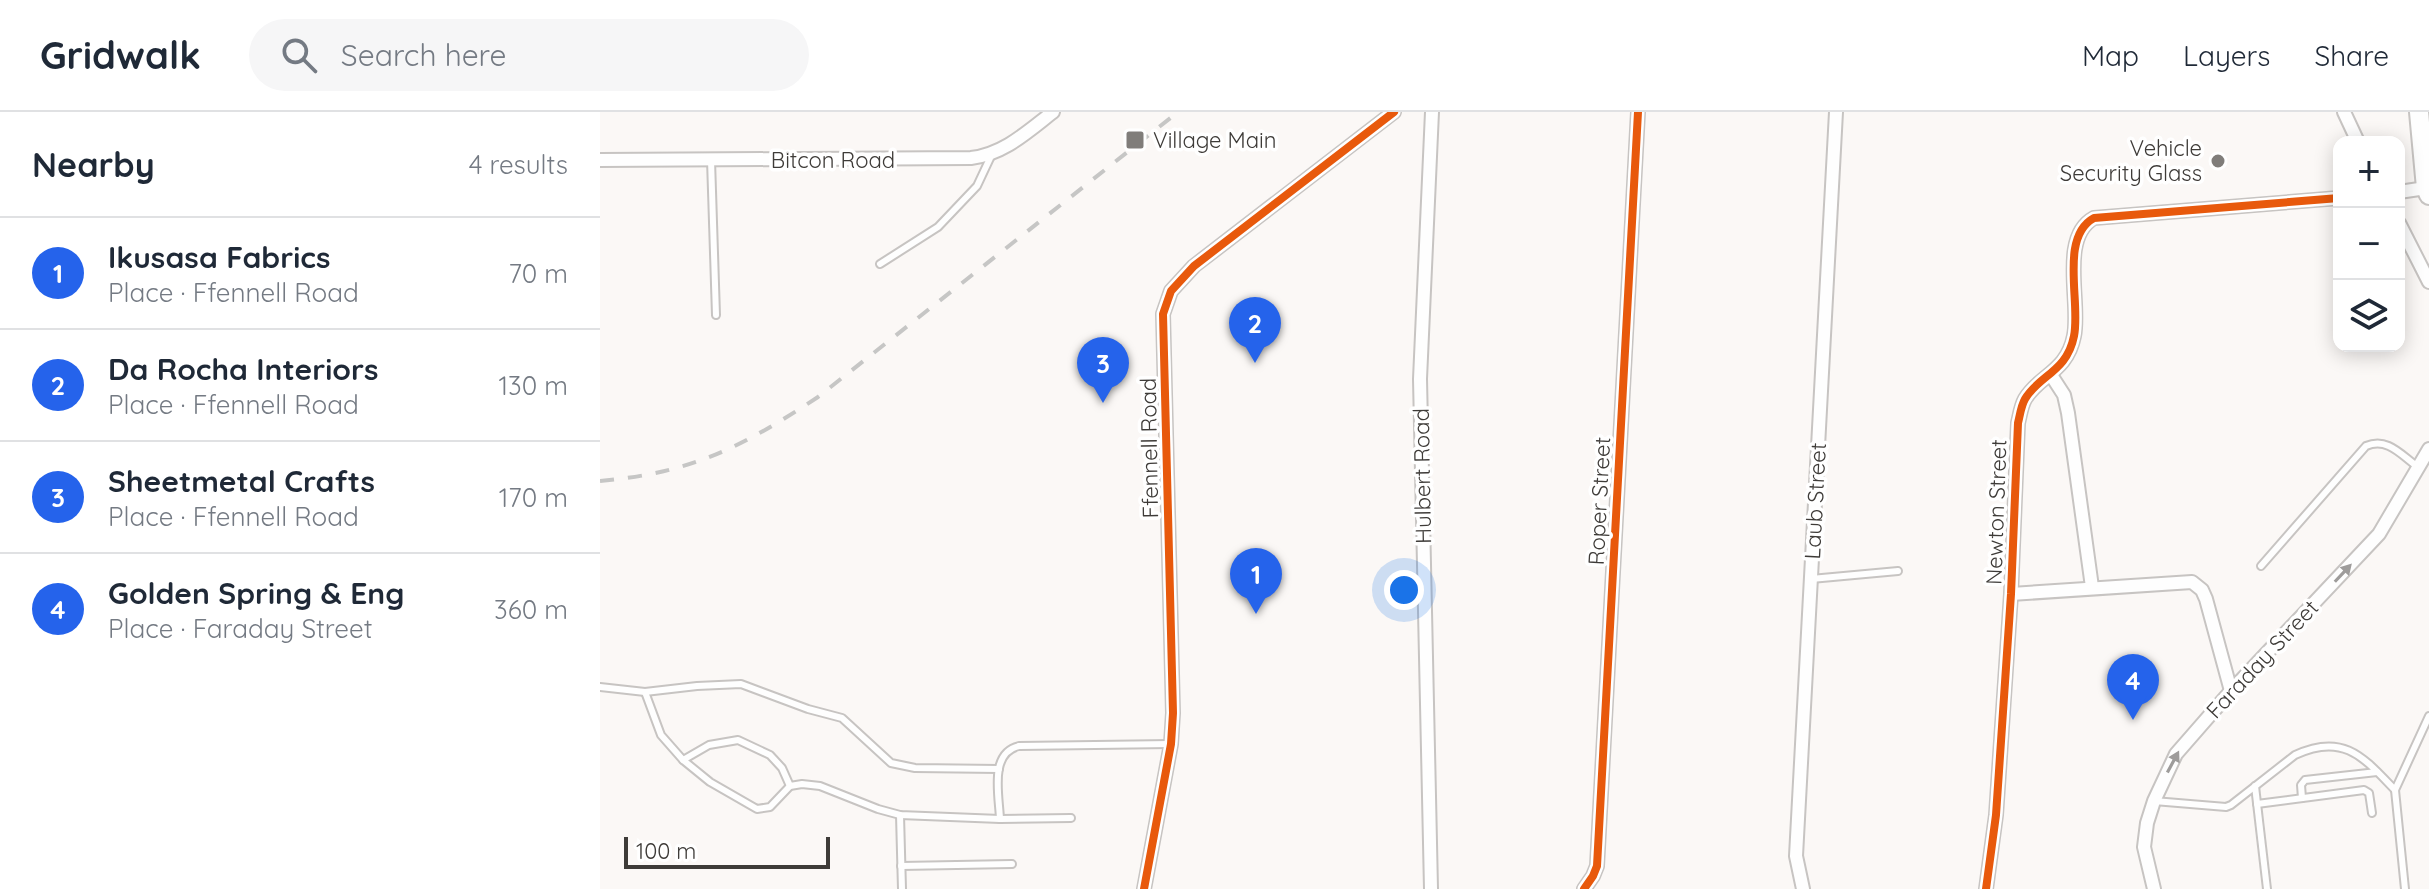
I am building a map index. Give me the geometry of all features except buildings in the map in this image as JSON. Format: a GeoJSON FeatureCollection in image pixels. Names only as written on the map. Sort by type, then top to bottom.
{"type":"FeatureCollection","features":[{"type":"Feature","properties":{"kind":"street","name":"Bitcon Road"},"geometry":{"type":"LineString","coordinates":[[600,160],[971,158],[1006,148],[1053,112]]}},
{"type":"Feature","properties":{"kind":"street","name":"Ffennell Road"},"geometry":{"type":"LineString","coordinates":[[1144,889],[1171,744],[1173,713],[1163,314],[1171,291],[1194,266],[1394,112]]}},
{"type":"Feature","properties":{"kind":"street","name":"Hulbert Road"},"geometry":{"type":"LineString","coordinates":[[1431,889],[1420,379],[1432,112]]}},
{"type":"Feature","properties":{"kind":"street","name":"Roper Street"},"geometry":{"type":"LineString","coordinates":[[1584,889],[1597,866],[1638,112]]}},
{"type":"Feature","properties":{"kind":"street","name":"Laub Street"},"geometry":{"type":"LineString","coordinates":[[1803,889],[1796,856],[1836,112]]}},
{"type":"Feature","properties":{"kind":"street"},"geometry":{"type":"LineString","coordinates":[[2344,112],[2355,136]]}},
{"type":"Feature","properties":{"kind":"street"},"geometry":{"type":"LineString","coordinates":[[2405,192],[2427,192],[2419,112]]}},
{"type":"Feature","properties":{"kind":"street","name":"Newton Street"},"geometry":{"type":"LineString","coordinates":[[1986,889],[1996,815],[2011,594],[2018,423],[2026,397],[2065,359],[2075,334],[2076,240],[2084,223],[2094,218],[2333,198]]}},
{"type":"Feature","properties":{"kind":"street"},"geometry":{"type":"LineString","coordinates":[[2405,235],[2429,282]]}},
{"type":"Feature","properties":{"kind":"street"},"geometry":{"type":"LineString","coordinates":[[2051,375],[2064,395],[2068,413],[2092,587]]}},
{"type":"Feature","properties":{"kind":"street","name":"Faraday Street"},"geometry":{"type":"LineString","coordinates":[[2154,889],[2144,847],[2147,823],[2176,754],[2373,540],[2429,449]]}},
{"type":"Feature","properties":{"kind":"street"},"geometry":{"type":"LineString","coordinates":[[2011,594],[2187,580],[2197,585],[2206,599],[2231,691]]}},
{"type":"Feature","properties":{"kind":"lane"},"geometry":{"type":"LineString","coordinates":[[880,264],[938,227],[977,186],[992,154]]}},
{"type":"Feature","properties":{"kind":"lane"},"geometry":{"type":"LineString","coordinates":[[711,160],[716,315]]}},
{"type":"Feature","properties":{"kind":"lane"},"geometry":{"type":"LineString","coordinates":[[2261,566],[2366,446],[2376,442],[2386,443],[2418,467]]}},
{"type":"Feature","properties":{"kind":"lane"},"geometry":{"type":"LineString","coordinates":[[1811,579],[1898,571]]}},
{"type":"Feature","properties":{"kind":"lane"},"geometry":{"type":"LineString","coordinates":[[600,687],[645,692],[741,684],[842,718],[891,763],[915,768],[999,769]]}},
{"type":"Feature","properties":{"kind":"lane"},"geometry":{"type":"LineString","coordinates":[[645,692],[661,735],[683,760],[710,782],[757,809],[770,807],[790,786],[802,784],[820,786],[900,815],[1071,818]]}},
{"type":"Feature","properties":{"kind":"lane"},"geometry":{"type":"LineString","coordinates":[[2405,889],[2395,790],[2429,716]]}},
{"type":"Feature","properties":{"kind":"lane"},"geometry":{"type":"LineString","coordinates":[[683,760],[709,745],[738,740],[770,755],[782,768],[790,786]]}},
{"type":"Feature","properties":{"kind":"lane"},"geometry":{"type":"LineString","coordinates":[[1000,819],[999,769],[1004,752],[1019,746],[1171,744]]}},
{"type":"Feature","properties":{"kind":"lane"},"geometry":{"type":"LineString","coordinates":[[2154,801],[2226,807],[2295,755],[2337,747],[2355,751],[2395,790]]}},
{"type":"Feature","properties":{"kind":"lane"},"geometry":{"type":"LineString","coordinates":[[2302,798],[2301,785],[2305,780],[2377,772]]}},
{"type":"Feature","properties":{"kind":"lane"},"geometry":{"type":"LineString","coordinates":[[2255,786],[2267,889]]}},
{"type":"Feature","properties":{"kind":"lane"},"geometry":{"type":"LineString","coordinates":[[2257,804],[2364,790],[2369,793],[2372,813]]}},
{"type":"Feature","properties":{"kind":"lane"},"geometry":{"type":"LineString","coordinates":[[900,815],[902,889]]}},
{"type":"Feature","properties":{"kind":"lane"},"geometry":{"type":"LineString","coordinates":[[901,866],[1012,864]]}},
{"type":"Feature","properties":{"kind":"railway"},"geometry":{"type":"LineString","coordinates":[[600,481],[662,472],[689,464],[740,443],[791,415],[818,397],[1178,112]]}},
{"type":"Feature","properties":{"kind":"cycle path"},"geometry":{"type":"LineString","coordinates":[[1144,889],[1171,744],[1173,713],[1163,314],[1171,291],[1194,266],[1394,112]]}},
{"type":"Feature","properties":{"kind":"cycle path"},"geometry":{"type":"LineString","coordinates":[[1584,889],[1597,866],[1638,112]]}},
{"type":"Feature","properties":{"kind":"cycle path"},"geometry":{"type":"LineString","coordinates":[[1986,889],[1996,815],[2011,594],[2018,423],[2025,399],[2065,358],[2074,336],[2074,255],[2083,227],[2094,218],[2333,198]]}},
{"type":"Feature","properties":{"kind":"place","name":"Village Main"},"geometry":{"type":"Point","coordinates":[1135,140]}},
{"type":"Feature","properties":{"kind":"place","name":"Vehicle Security Glass"},"geometry":{"type":"Point","coordinates":[2218,161]}},
{"type":"Feature","properties":{"kind":"place","name":"Da Rocha Interiors"},"geometry":{"type":"Point","coordinates":[1255,363]}},
{"type":"Feature","properties":{"kind":"place","name":"Sheetmetal Crafts"},"geometry":{"type":"Point","coordinates":[1103,403]}},
{"type":"Feature","properties":{"kind":"place","name":"Ikusasa Fabrics"},"geometry":{"type":"Point","coordinates":[1256,614]}},
{"type":"Feature","properties":{"kind":"place","name":"Golden Spring & Eng"},"geometry":{"type":"Point","coordinates":[2133,720]}}]}
